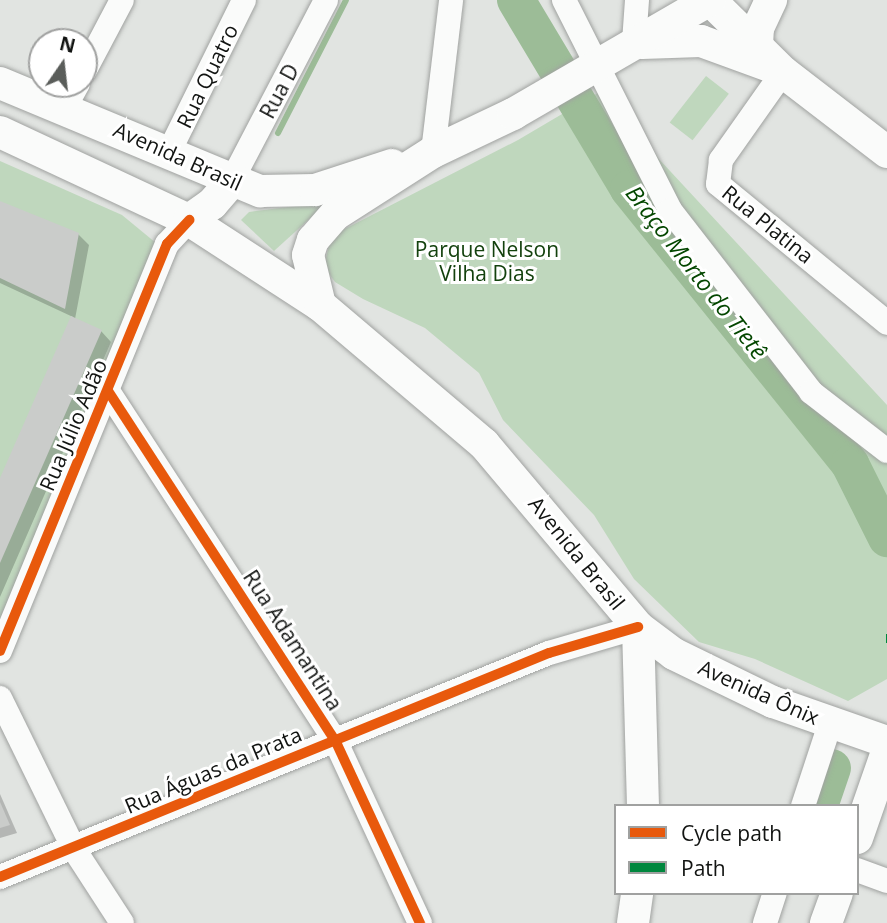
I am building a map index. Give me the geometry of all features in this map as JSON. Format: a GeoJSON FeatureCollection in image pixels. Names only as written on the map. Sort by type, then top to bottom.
{"type":"FeatureCollection","features":[{"type":"Feature","properties":{"kind":"main road"},"geometry":{"type":"LineString","coordinates":[[320,305],[308,268],[310,245],[336,214],[433,152],[513,114],[710,0],[783,72],[887,152]]}},
{"type":"Feature","properties":{"kind":"main road"},"geometry":{"type":"LineString","coordinates":[[757,46],[758,28],[771,0]]}},
{"type":"Feature","properties":{"kind":"main road"},"geometry":{"type":"LineString","coordinates":[[632,43],[701,41],[783,72]]}},
{"type":"Feature","properties":{"kind":"main road","name":"Avenida Brasil"},"geometry":{"type":"LineString","coordinates":[[0,83],[28,88]]}},
{"type":"Feature","properties":{"kind":"main road","name":"Avenida Brasil"},"geometry":{"type":"LineString","coordinates":[[76,98],[169,152],[231,182],[283,193],[314,190],[433,152]]}},
{"type":"Feature","properties":{"kind":"main road","name":"Avenida Brasil"},"geometry":{"type":"LineString","coordinates":[[0,132],[189,220],[320,305],[484,444],[638,627],[643,804]]}},
{"type":"Feature","properties":{"kind":"main road"},"geometry":{"type":"LineString","coordinates":[[189,220],[212,204],[231,182]]}},
{"type":"Feature","properties":{"kind":"main road","name":"Avenida Ônix"},"geometry":{"type":"LineString","coordinates":[[638,627],[674,654],[725,681],[830,724],[887,742]]}},
{"type":"Feature","properties":{"kind":"main road"},"geometry":{"type":"LineString","coordinates":[[859,832],[887,752]]}},
{"type":"Feature","properties":{"kind":"main road"},"geometry":{"type":"LineString","coordinates":[[633,923],[636,895]]}},
{"type":"Feature","properties":{"kind":"main road"},"geometry":{"type":"LineString","coordinates":[[827,923],[836,895]]}},
{"type":"Feature","properties":{"kind":"street"},"geometry":{"type":"LineString","coordinates":[[98,45],[122,0]]}},
{"type":"Feature","properties":{"kind":"street","name":"Rua Quatro"},"geometry":{"type":"LineString","coordinates":[[169,152],[244,0]]}},
{"type":"Feature","properties":{"kind":"street","name":"Rua D"},"geometry":{"type":"LineString","coordinates":[[231,182],[326,0]]}},
{"type":"Feature","properties":{"kind":"street"},"geometry":{"type":"LineString","coordinates":[[433,152],[451,0]]}},
{"type":"Feature","properties":{"kind":"street"},"geometry":{"type":"LineString","coordinates":[[564,0],[670,210],[811,392],[887,451]]}},
{"type":"Feature","properties":{"kind":"street"},"geometry":{"type":"LineString","coordinates":[[632,43],[637,0]]}},
{"type":"Feature","properties":{"kind":"street","name":"Rua Platina"},"geometry":{"type":"LineString","coordinates":[[783,72],[721,160],[718,184],[887,323]]}},
{"type":"Feature","properties":{"kind":"street","name":"Rua Júlio Adão"},"geometry":{"type":"LineString","coordinates":[[0,651],[167,244],[189,220]]}},
{"type":"Feature","properties":{"kind":"street","name":"Rua Adamantina"},"geometry":{"type":"LineString","coordinates":[[108,391],[335,740],[420,923]]}},
{"type":"Feature","properties":{"kind":"street","name":"Rua Águas da Prata"},"geometry":{"type":"LineString","coordinates":[[0,877],[548,653],[638,627]]}},
{"type":"Feature","properties":{"kind":"street"},"geometry":{"type":"LineString","coordinates":[[0,698],[74,849],[122,923]]}},
{"type":"Feature","properties":{"kind":"street"},"geometry":{"type":"LineString","coordinates":[[804,804],[830,724]]}},
{"type":"Feature","properties":{"kind":"street"},"geometry":{"type":"LineString","coordinates":[[859,871],[887,881]]}},
{"type":"Feature","properties":{"kind":"street"},"geometry":{"type":"LineString","coordinates":[[765,923],[774,895]]}},
{"type":"Feature","properties":{"kind":"green space"},"geometry":{"type":"Polygon","coordinates":[[[706,76],[729,94],[693,140],[670,122],[706,76]]]}},
{"type":"Feature","properties":{"kind":"green space","name":"Parque Nelson Vilha Dias"},"geometry":{"type":"Polygon","coordinates":[[[613,84],[658,158],[887,405],[887,679],[848,701],[755,659],[699,642],[634,579],[594,515],[503,420],[479,373],[425,328],[363,299],[335,282],[324,267],[331,236],[518,140],[613,84]]]}},
{"type":"Feature","properties":{"kind":"green space"},"geometry":{"type":"Polygon","coordinates":[[[0,161],[122,215],[156,243],[0,619],[0,161]]]}},
{"type":"Feature","properties":{"kind":"green space"},"geometry":{"type":"Polygon","coordinates":[[[328,202],[274,251],[241,220],[249,212],[328,202]]]}},
{"type":"Feature","properties":{"kind":"building"},"geometry":{"type":"Polygon","coordinates":[[[0,201],[79,233],[65,309],[0,278],[0,201]]]}},
{"type":"Feature","properties":{"kind":"building"},"geometry":{"type":"Polygon","coordinates":[[[71,316],[102,330],[0,563],[0,478],[71,316]]]}},
{"type":"Feature","properties":{"kind":"building"},"geometry":{"type":"Polygon","coordinates":[[[0,802],[10,825],[0,828],[0,802]]]}},
{"type":"Feature","properties":{"kind":"waterway"},"geometry":{"type":"LineString","coordinates":[[278,133],[346,0]]}},
{"type":"Feature","properties":{"kind":"waterway","name":"Braço Morto do Tietê"},"geometry":{"type":"LineString","coordinates":[[516,0],[629,189],[850,464],[887,538]]}},
{"type":"Feature","properties":{"kind":"waterway"},"geometry":{"type":"LineString","coordinates":[[820,804],[832,768]]}},
{"type":"Feature","properties":{"kind":"cycle path"},"geometry":{"type":"LineString","coordinates":[[0,651],[167,244],[189,220]]}},
{"type":"Feature","properties":{"kind":"cycle path"},"geometry":{"type":"LineString","coordinates":[[108,391],[335,740],[420,923]]}},
{"type":"Feature","properties":{"kind":"cycle path"},"geometry":{"type":"LineString","coordinates":[[0,877],[549,653],[638,627]]}}]}
